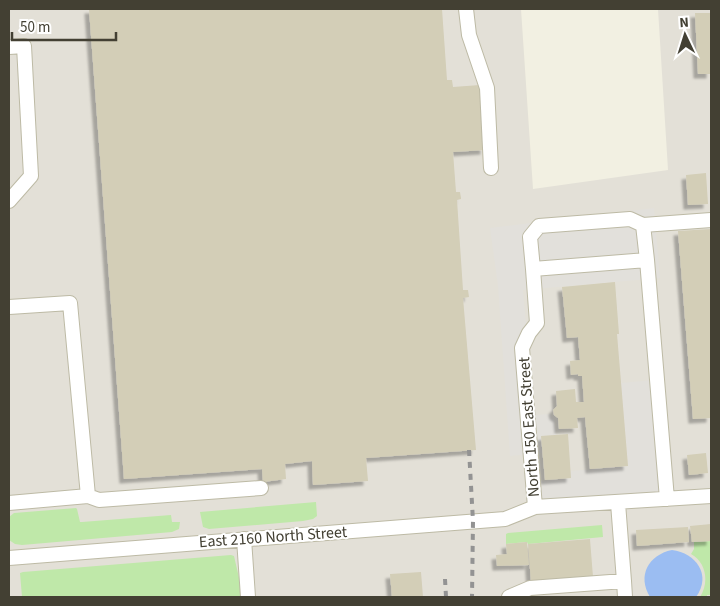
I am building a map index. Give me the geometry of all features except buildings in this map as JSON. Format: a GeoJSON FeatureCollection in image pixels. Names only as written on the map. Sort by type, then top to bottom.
{"type":"FeatureCollection","features":[{"type":"Feature","properties":{"kind":"street"},"geometry":{"type":"LineString","coordinates":[[466,9],[469,35],[487,88],[492,168]]}},
{"type":"Feature","properties":{"kind":"street"},"geometry":{"type":"LineString","coordinates":[[9,47],[24,46],[31,176],[9,201]]}},
{"type":"Feature","properties":{"kind":"street"},"geometry":{"type":"LineString","coordinates":[[647,260],[533,269],[530,237],[539,226],[630,218],[644,224],[711,220]]}},
{"type":"Feature","properties":{"kind":"street"},"geometry":{"type":"LineString","coordinates":[[644,224],[666,499]]}},
{"type":"Feature","properties":{"kind":"street","name":"North 150 East Street"},"geometry":{"type":"LineString","coordinates":[[533,269],[537,323],[529,332],[522,348],[535,507]]}},
{"type":"Feature","properties":{"kind":"street"},"geometry":{"type":"LineString","coordinates":[[9,307],[70,303],[88,496]]}},
{"type":"Feature","properties":{"kind":"street"},"geometry":{"type":"LineString","coordinates":[[9,503],[88,496],[99,500],[261,488]]}},
{"type":"Feature","properties":{"kind":"street","name":"East 2160 North Street"},"geometry":{"type":"LineString","coordinates":[[9,558],[505,519],[535,507],[711,496]]}},
{"type":"Feature","properties":{"kind":"street"},"geometry":{"type":"LineString","coordinates":[[618,503],[625,597]]}},
{"type":"Feature","properties":{"kind":"street"},"geometry":{"type":"LineString","coordinates":[[244,539],[248,597]]}},
{"type":"Feature","properties":{"kind":"street"},"geometry":{"type":"LineString","coordinates":[[508,597],[530,588],[624,581]]}},
{"type":"Feature","properties":{"kind":"shaded area"},"geometry":{"type":"Polygon","coordinates":[[[9,9],[521,9],[533,189],[668,170],[658,9],[711,9],[711,597],[9,597],[9,9]]]}},
{"type":"Feature","properties":{"kind":"shaded area"},"geometry":{"type":"Polygon","coordinates":[[[654,208],[660,278],[523,290],[534,415],[550,414],[554,418],[556,435],[541,436],[542,453],[510,456],[498,286],[490,228],[654,208]]]}},
{"type":"Feature","properties":{"kind":"shaded area"},"geometry":{"type":"Polygon","coordinates":[[[653,380],[663,505],[535,514],[534,482],[571,478],[571,471],[628,466],[621,383],[653,380]]]}},
{"type":"Feature","properties":{"kind":"green space"},"geometry":{"type":"Polygon","coordinates":[[[316,502],[317,516],[303,521],[209,529],[203,527],[200,512],[316,502]]]}},
{"type":"Feature","properties":{"kind":"green space"},"geometry":{"type":"Polygon","coordinates":[[[76,508],[80,522],[171,515],[172,522],[180,522],[179,529],[172,532],[22,545],[15,544],[9,540],[9,517],[14,513],[76,508]]]}},
{"type":"Feature","properties":{"kind":"green space"},"geometry":{"type":"Polygon","coordinates":[[[602,525],[603,537],[528,544],[527,542],[506,544],[506,534],[508,533],[602,525]]]}},
{"type":"Feature","properties":{"kind":"green space"},"geometry":{"type":"Polygon","coordinates":[[[711,541],[711,595],[700,597],[705,586],[705,574],[700,563],[691,554],[694,549],[694,542],[711,541]]]}},
{"type":"Feature","properties":{"kind":"green space"},"geometry":{"type":"Polygon","coordinates":[[[234,556],[240,582],[241,597],[22,597],[20,573],[23,572],[234,556]]]}},
{"type":"Feature","properties":{"kind":"water"},"geometry":{"type":"Polygon","coordinates":[[[672,550],[688,556],[699,566],[702,573],[702,581],[701,589],[696,597],[650,597],[645,582],[647,568],[657,556],[672,550]]]}},
{"type":"Feature","properties":{"kind":"railway"},"geometry":{"type":"LineString","coordinates":[[469,450],[473,521],[472,597]]}},
{"type":"Feature","properties":{"kind":"railway"},"geometry":{"type":"LineString","coordinates":[[445,579],[446,597]]}}]}
